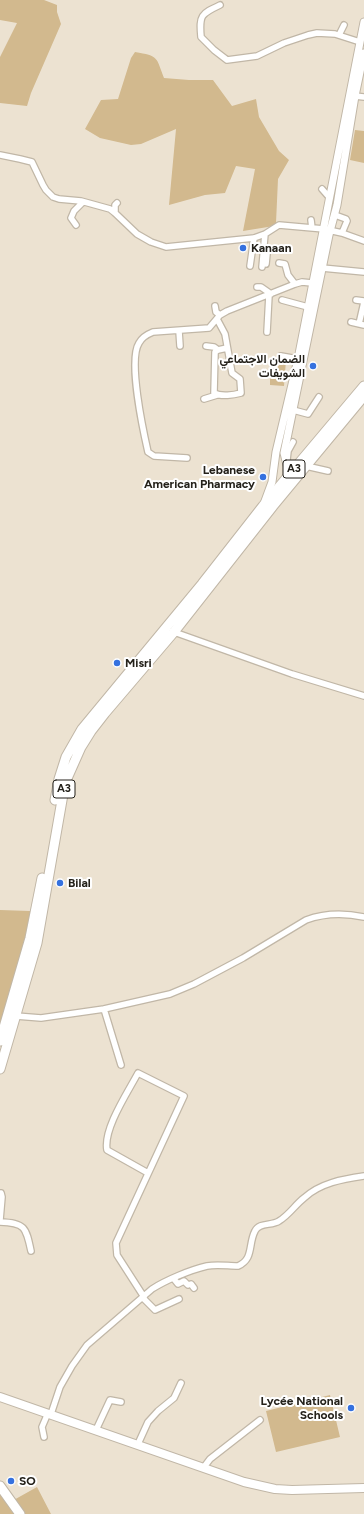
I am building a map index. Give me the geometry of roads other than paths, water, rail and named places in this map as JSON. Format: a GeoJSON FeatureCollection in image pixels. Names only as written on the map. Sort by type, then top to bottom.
{"type":"FeatureCollection","features":[{"type":"Feature","properties":{"kind":"main road","name":"A3"},"geometry":{"type":"LineString","coordinates":[[0,1041],[30,938],[44,870],[59,779],[70,748],[86,723],[202,584],[263,506],[290,467],[364,386]]}},
{"type":"Feature","properties":{"kind":"main road","name":"A3"},"geometry":{"type":"LineString","coordinates":[[0,1069],[37,943],[63,792],[68,774],[81,747],[91,731],[174,632],[306,466],[364,396]]}},
{"type":"Feature","properties":{"kind":"main road"},"geometry":{"type":"LineString","coordinates":[[0,1397],[50,1413],[244,1482],[292,1490],[364,1488]]}},
{"type":"Feature","properties":{"kind":"main road"},"geometry":{"type":"LineString","coordinates":[[0,1486],[20,1514]]}},
{"type":"Feature","properties":{"kind":"street"},"geometry":{"type":"LineString","coordinates":[[220,5],[205,12],[200,23],[201,37],[227,60],[257,56],[284,43],[308,35],[325,33],[339,35],[360,42]]}},
{"type":"Feature","properties":{"kind":"street"},"geometry":{"type":"LineString","coordinates":[[290,467],[284,452],[322,268],[327,230],[329,197],[364,22]]}},
{"type":"Feature","properties":{"kind":"street"},"geometry":{"type":"LineString","coordinates":[[339,35],[344,25]]}},
{"type":"Feature","properties":{"kind":"street"},"geometry":{"type":"LineString","coordinates":[[263,506],[272,482],[276,452],[298,359],[312,283],[327,230],[335,215],[355,96],[361,77],[364,56]]}},
{"type":"Feature","properties":{"kind":"street"},"geometry":{"type":"LineString","coordinates":[[355,96],[364,97]]}},
{"type":"Feature","properties":{"kind":"street"},"geometry":{"type":"LineString","coordinates":[[0,155],[20,158],[32,162],[46,190],[53,197],[83,202],[110,209],[137,234],[150,242],[166,247],[254,238],[267,233],[279,225],[327,230],[342,233],[364,241]]}},
{"type":"Feature","properties":{"kind":"street"},"geometry":{"type":"LineString","coordinates":[[322,189],[329,197]]}},
{"type":"Feature","properties":{"kind":"street"},"geometry":{"type":"LineString","coordinates":[[76,226],[71,218],[74,211],[83,202]]}},
{"type":"Feature","properties":{"kind":"street"},"geometry":{"type":"LineString","coordinates":[[115,213],[115,205],[117,203]]}},
{"type":"Feature","properties":{"kind":"street"},"geometry":{"type":"LineString","coordinates":[[335,215],[347,221],[342,233]]}},
{"type":"Feature","properties":{"kind":"street"},"geometry":{"type":"LineString","coordinates":[[311,220],[312,228]]}},
{"type":"Feature","properties":{"kind":"street"},"geometry":{"type":"LineString","coordinates":[[264,266],[267,233]]}},
{"type":"Feature","properties":{"kind":"street"},"geometry":{"type":"LineString","coordinates":[[250,266],[254,238]]}},
{"type":"Feature","properties":{"kind":"street"},"geometry":{"type":"LineString","coordinates":[[279,263],[285,264],[288,275],[295,284]]}},
{"type":"Feature","properties":{"kind":"street"},"geometry":{"type":"LineString","coordinates":[[322,268],[364,272]]}},
{"type":"Feature","properties":{"kind":"street"},"geometry":{"type":"LineString","coordinates":[[187,458],[154,456],[148,452],[137,396],[135,353],[139,342],[146,335],[153,332],[209,328],[218,317],[227,311],[295,284],[302,282],[312,283]]}},
{"type":"Feature","properties":{"kind":"street"},"geometry":{"type":"LineString","coordinates":[[257,287],[262,288],[270,295]]}},
{"type":"Feature","properties":{"kind":"street"},"geometry":{"type":"LineString","coordinates":[[267,332],[270,295]]}},
{"type":"Feature","properties":{"kind":"street"},"geometry":{"type":"LineString","coordinates":[[282,300],[308,307]]}},
{"type":"Feature","properties":{"kind":"street"},"geometry":{"type":"LineString","coordinates":[[351,322],[361,324],[364,302],[356,300]]}},
{"type":"Feature","properties":{"kind":"street"},"geometry":{"type":"LineString","coordinates":[[204,399],[217,395],[241,393],[240,379],[232,373],[225,334],[215,306]]}},
{"type":"Feature","properties":{"kind":"street"},"geometry":{"type":"LineString","coordinates":[[179,331],[180,346]]}},
{"type":"Feature","properties":{"kind":"street"},"geometry":{"type":"LineString","coordinates":[[206,346],[214,347],[218,350]]}},
{"type":"Feature","properties":{"kind":"street"},"geometry":{"type":"LineString","coordinates":[[217,395],[214,393],[214,355],[218,350],[227,348]]}},
{"type":"Feature","properties":{"kind":"street"},"geometry":{"type":"LineString","coordinates":[[281,356],[298,359]]}},
{"type":"Feature","properties":{"kind":"street"},"geometry":{"type":"LineString","coordinates":[[293,410],[308,414],[319,397]]}},
{"type":"Feature","properties":{"kind":"street"},"geometry":{"type":"LineString","coordinates":[[290,467],[288,451],[293,442]]}},
{"type":"Feature","properties":{"kind":"street"},"geometry":{"type":"LineString","coordinates":[[306,466],[328,471]]}},
{"type":"Feature","properties":{"kind":"street"},"geometry":{"type":"LineString","coordinates":[[174,632],[292,674],[364,696]]}},
{"type":"Feature","properties":{"kind":"street"},"geometry":{"type":"LineString","coordinates":[[16,1016],[41,1018],[104,1009],[157,998],[194,984],[243,958],[306,920],[314,917],[349,914],[364,917]]}},
{"type":"Feature","properties":{"kind":"street"},"geometry":{"type":"LineString","coordinates":[[104,1009],[121,1065]]}},
{"type":"Feature","properties":{"kind":"street"},"geometry":{"type":"LineString","coordinates":[[148,1173],[107,1150],[106,1144],[114,1117],[138,1073],[184,1096],[116,1243],[116,1255],[143,1297],[155,1310],[179,1299]]}},
{"type":"Feature","properties":{"kind":"street"},"geometry":{"type":"LineString","coordinates":[[44,1437],[42,1427],[50,1413],[63,1381],[72,1366],[87,1345],[143,1297],[159,1284],[207,1266],[238,1266],[242,1264],[248,1258],[254,1231],[258,1227],[278,1222],[287,1216],[303,1198],[312,1191],[324,1185],[364,1176]]}},
{"type":"Feature","properties":{"kind":"street"},"geometry":{"type":"LineString","coordinates":[[1,1193],[0,1221],[18,1223],[22,1226],[29,1240],[31,1251]]}},
{"type":"Feature","properties":{"kind":"street"},"geometry":{"type":"LineString","coordinates":[[174,1278],[178,1284],[184,1281],[188,1285],[191,1284],[194,1288]]}},
{"type":"Feature","properties":{"kind":"street"},"geometry":{"type":"LineString","coordinates":[[138,1444],[148,1422],[158,1411],[174,1398],[182,1384]]}},
{"type":"Feature","properties":{"kind":"street"},"geometry":{"type":"LineString","coordinates":[[96,1430],[110,1400],[121,1402]]}},
{"type":"Feature","properties":{"kind":"street"},"geometry":{"type":"LineString","coordinates":[[204,1467],[210,1458],[260,1420]]}},
{"type":"Feature","properties":{"kind":"place","name":"Kanaan"},"geometry":{"type":"Point","coordinates":[243,248]}},
{"type":"Feature","properties":{"kind":"place","name":"الضمان الاجتماعي الشويفات"},"geometry":{"type":"Point","coordinates":[313,366]}},
{"type":"Feature","properties":{"kind":"place","name":"Lebanese American Pharmacy"},"geometry":{"type":"Point","coordinates":[263,477]}},
{"type":"Feature","properties":{"kind":"place","name":"Misri"},"geometry":{"type":"Point","coordinates":[117,663]}},
{"type":"Feature","properties":{"kind":"place","name":"Bilal"},"geometry":{"type":"Point","coordinates":[60,883]}},
{"type":"Feature","properties":{"kind":"place","name":"Lycée National Schools"},"geometry":{"type":"Point","coordinates":[351,1408]}},
{"type":"Feature","properties":{"kind":"place","name":"SO"},"geometry":{"type":"Point","coordinates":[11,1481]}}]}
